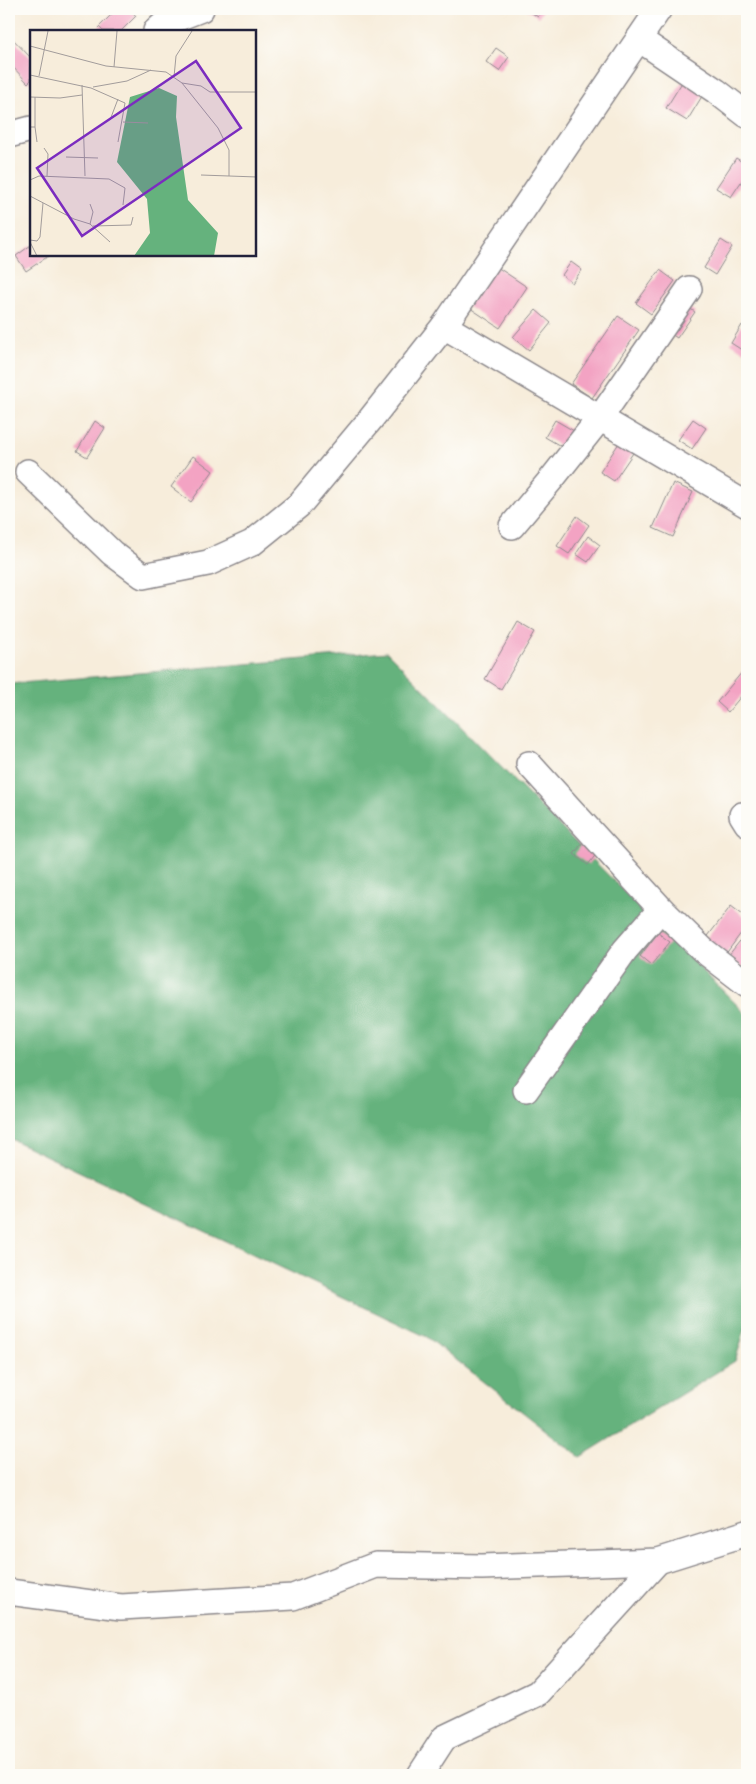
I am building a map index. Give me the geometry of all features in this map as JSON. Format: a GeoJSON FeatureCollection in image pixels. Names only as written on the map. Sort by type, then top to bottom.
{"type":"FeatureCollection","features":[{"type":"Feature","properties":{"kind":"street"},"geometry":{"type":"LineString","coordinates":[[157,30],[166,23],[200,9]]}},
{"type":"Feature","properties":{"kind":"street"},"geometry":{"type":"LineString","coordinates":[[28,472],[112,553],[143,576],[208,563],[252,543],[298,505],[370,420],[444,326],[660,9]]}},
{"type":"Feature","properties":{"kind":"street"},"geometry":{"type":"LineString","coordinates":[[638,39],[716,91],[747,115]]}},
{"type":"Feature","properties":{"kind":"street"},"geometry":{"type":"LineString","coordinates":[[512,526],[600,418],[689,289]]}},
{"type":"Feature","properties":{"kind":"street"},"geometry":{"type":"LineString","coordinates":[[444,326],[747,505]]}},
{"type":"Feature","properties":{"kind":"street"},"geometry":{"type":"LineString","coordinates":[[529,764],[661,909],[704,950],[747,984]]}},
{"type":"Feature","properties":{"kind":"street"},"geometry":{"type":"LineString","coordinates":[[526,1090],[624,950],[661,909]]}},
{"type":"Feature","properties":{"kind":"street"},"geometry":{"type":"LineString","coordinates":[[9,1592],[121,1607],[293,1597],[376,1565],[482,1567],[658,1561],[747,1533]]}},
{"type":"Feature","properties":{"kind":"street"},"geometry":{"type":"LineString","coordinates":[[420,1775],[444,1738],[538,1693],[658,1561]]}},
{"type":"Feature","properties":{"kind":"green space"},"geometry":{"type":"Polygon","coordinates":[[[387,652],[747,1015],[747,1323],[735,1361],[580,1457],[427,1337],[9,1138],[9,684],[387,652]]]}},
{"type":"Feature","properties":{"kind":"building"},"geometry":{"type":"Polygon","coordinates":[[[117,9],[130,9],[136,16],[122,30],[102,30],[99,27],[117,9]]]}},
{"type":"Feature","properties":{"kind":"building"},"geometry":{"type":"Polygon","coordinates":[[[526,9],[544,9],[538,17],[526,9]]]}},
{"type":"Feature","properties":{"kind":"building"},"geometry":{"type":"Polygon","coordinates":[[[9,35],[30,57],[30,81],[28,83],[9,63],[9,35]]]}},
{"type":"Feature","properties":{"kind":"building"},"geometry":{"type":"Polygon","coordinates":[[[496,48],[509,57],[499,71],[486,62],[496,48]]]}},
{"type":"Feature","properties":{"kind":"building"},"geometry":{"type":"Polygon","coordinates":[[[686,76],[707,88],[687,121],[666,108],[686,76]]]}},
{"type":"Feature","properties":{"kind":"building"},"geometry":{"type":"Polygon","coordinates":[[[736,158],[747,165],[747,173],[731,197],[716,188],[736,158]]]}},
{"type":"Feature","properties":{"kind":"building"},"geometry":{"type":"Polygon","coordinates":[[[721,240],[732,247],[715,275],[704,268],[721,240]]]}},
{"type":"Feature","properties":{"kind":"building"},"geometry":{"type":"Polygon","coordinates":[[[30,246],[30,256],[48,256],[26,271],[16,256],[30,246]]]}},
{"type":"Feature","properties":{"kind":"building"},"geometry":{"type":"Polygon","coordinates":[[[571,262],[582,270],[572,283],[562,275],[571,262]]]}},
{"type":"Feature","properties":{"kind":"building"},"geometry":{"type":"Polygon","coordinates":[[[494,265],[527,287],[500,328],[467,306],[494,265]]]}},
{"type":"Feature","properties":{"kind":"building"},"geometry":{"type":"Polygon","coordinates":[[[660,270],[675,281],[651,314],[636,303],[660,270]]]}},
{"type":"Feature","properties":{"kind":"building"},"geometry":{"type":"Polygon","coordinates":[[[683,304],[695,312],[677,338],[665,330],[683,304]]]}},
{"type":"Feature","properties":{"kind":"building"},"geometry":{"type":"Polygon","coordinates":[[[536,310],[551,323],[529,350],[513,337],[536,310]]]}},
{"type":"Feature","properties":{"kind":"building"},"geometry":{"type":"Polygon","coordinates":[[[618,316],[639,330],[592,398],[571,384],[618,316]]]}},
{"type":"Feature","properties":{"kind":"building"},"geometry":{"type":"Polygon","coordinates":[[[742,325],[747,328],[747,349],[745,352],[731,343],[742,325]]]}},
{"type":"Feature","properties":{"kind":"building"},"geometry":{"type":"Polygon","coordinates":[[[693,419],[706,428],[692,449],[678,440],[693,419]]]}},
{"type":"Feature","properties":{"kind":"building"},"geometry":{"type":"Polygon","coordinates":[[[555,420],[574,431],[564,448],[545,437],[555,420]]]}},
{"type":"Feature","properties":{"kind":"building"},"geometry":{"type":"Polygon","coordinates":[[[95,421],[105,428],[87,457],[77,451],[95,421]]]}},
{"type":"Feature","properties":{"kind":"building"},"geometry":{"type":"Polygon","coordinates":[[[619,443],[633,453],[614,481],[600,472],[619,443]]]}},
{"type":"Feature","properties":{"kind":"building"},"geometry":{"type":"Polygon","coordinates":[[[193,456],[213,471],[191,502],[171,487],[193,456]]]}},
{"type":"Feature","properties":{"kind":"building"},"geometry":{"type":"Polygon","coordinates":[[[673,483],[693,492],[673,537],[653,528],[673,483]]]}},
{"type":"Feature","properties":{"kind":"building"},"geometry":{"type":"Polygon","coordinates":[[[577,516],[589,525],[569,554],[557,546],[577,516]]]}},
{"type":"Feature","properties":{"kind":"building"},"geometry":{"type":"Polygon","coordinates":[[[588,536],[600,545],[588,562],[576,554],[588,536]]]}},
{"type":"Feature","properties":{"kind":"building"},"geometry":{"type":"Polygon","coordinates":[[[518,622],[535,632],[501,689],[485,679],[518,622]]]}},
{"type":"Feature","properties":{"kind":"building"},"geometry":{"type":"Polygon","coordinates":[[[743,671],[747,675],[747,689],[728,712],[717,702],[743,671]]]}},
{"type":"Feature","properties":{"kind":"building"},"geometry":{"type":"Polygon","coordinates":[[[586,838],[600,849],[588,865],[574,854],[586,838]]]}},
{"type":"Feature","properties":{"kind":"building"},"geometry":{"type":"Polygon","coordinates":[[[731,906],[747,918],[747,925],[725,955],[705,940],[731,906]]]}},
{"type":"Feature","properties":{"kind":"building"},"geometry":{"type":"Polygon","coordinates":[[[747,932],[747,962],[742,968],[728,956],[747,932]]]}},
{"type":"Feature","properties":{"kind":"building"},"geometry":{"type":"Polygon","coordinates":[[[658,933],[670,942],[651,965],[640,956],[658,933]]]}}]}
